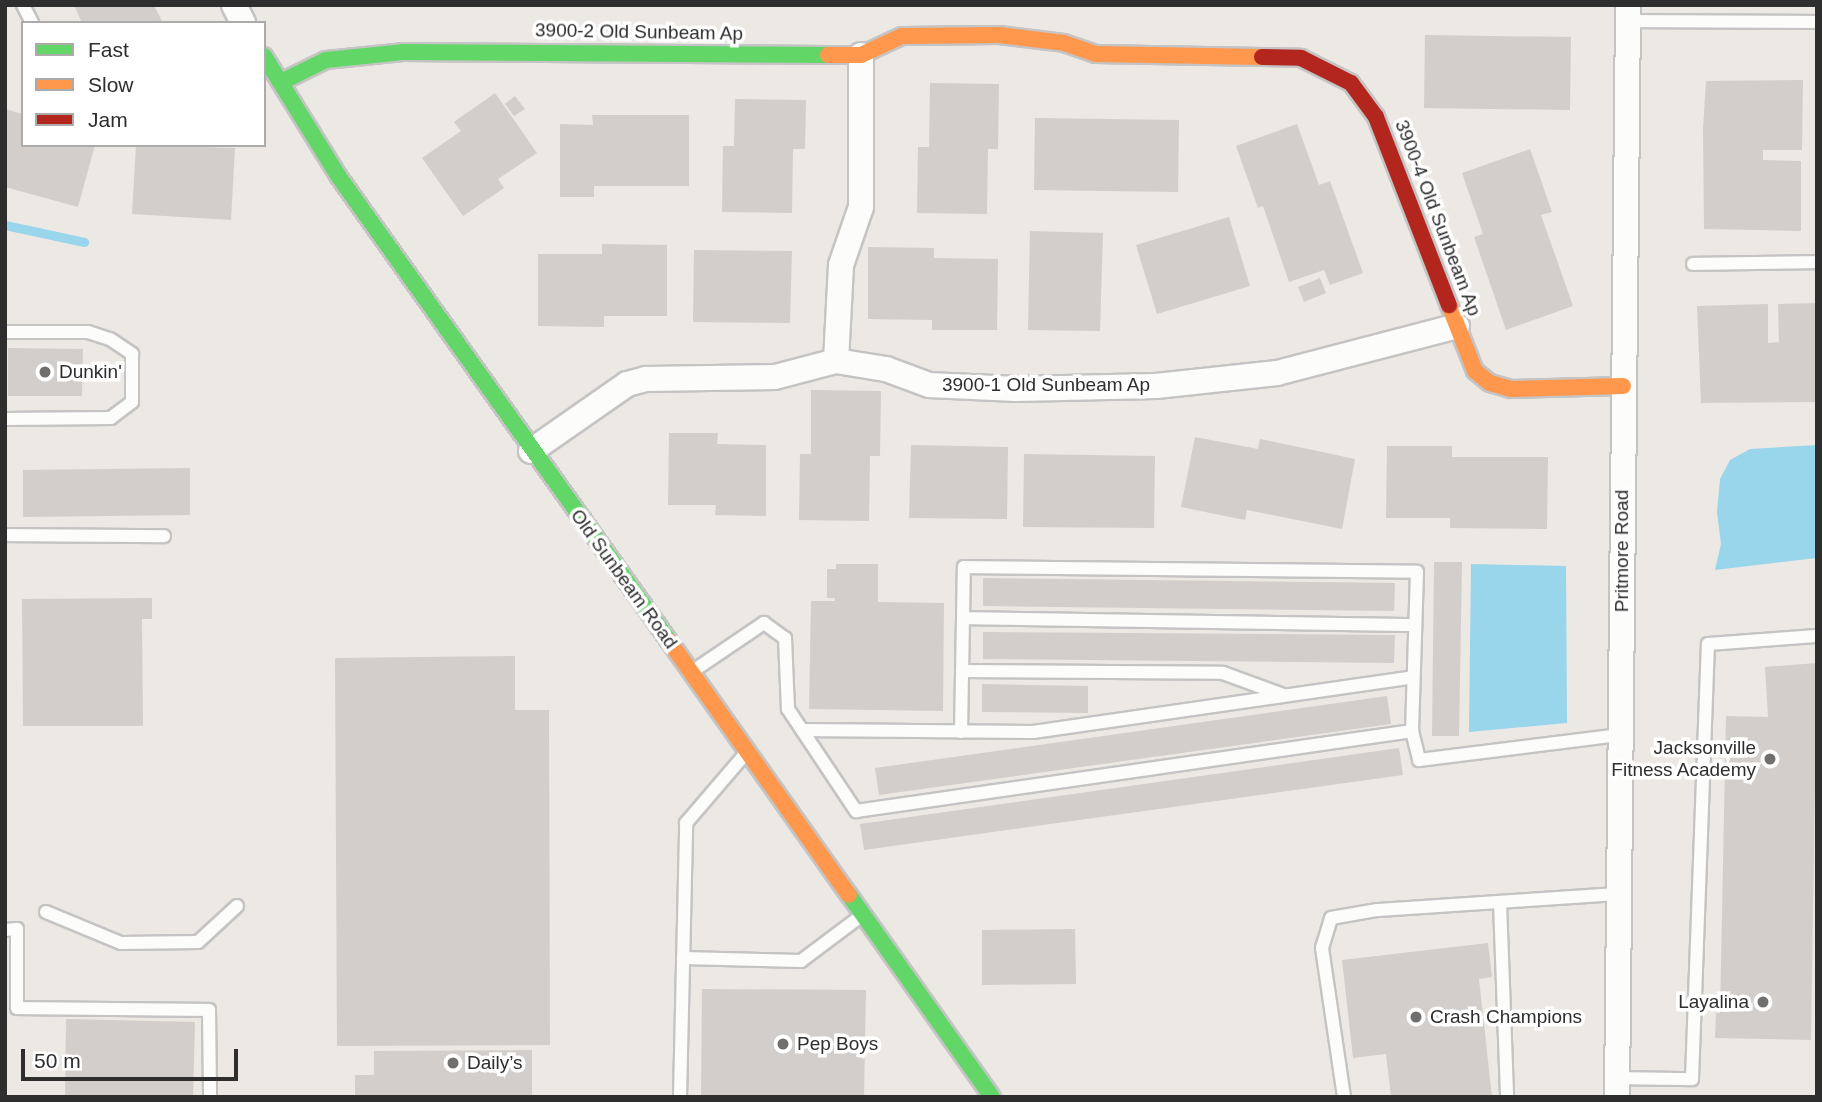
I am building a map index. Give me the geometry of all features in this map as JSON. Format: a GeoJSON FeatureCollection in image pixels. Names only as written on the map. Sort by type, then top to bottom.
{"type":"FeatureCollection","features":[{"type":"Feature","properties":{"kind":"street"},"geometry":{"type":"LineString","coordinates":[[234,5],[242,21]]}},
{"type":"Feature","properties":{"kind":"street","name":"Pritmore Road"},"geometry":{"type":"LineString","coordinates":[[1617,1087],[1628,13]]}},
{"type":"Feature","properties":{"kind":"street","name":"3900-4 Old Sunbeam Ap"},"geometry":{"type":"LineString","coordinates":[[999,35],[1064,43],[1096,54],[1301,58],[1351,83],[1376,117],[1475,371],[1490,383],[1511,389],[1623,386]]}},
{"type":"Feature","properties":{"kind":"street","name":"3900-2 Old Sunbeam Ap"},"geometry":{"type":"LineString","coordinates":[[281,82],[326,60],[403,51],[861,55],[902,36],[999,35]]}},
{"type":"Feature","properties":{"kind":"street"},"geometry":{"type":"LineString","coordinates":[[836,361],[841,265],[861,206],[861,55]]}},
{"type":"Feature","properties":{"kind":"street","name":"Old Sunbeam Road"},"geometry":{"type":"LineString","coordinates":[[266,59],[339,177],[992,1097]]}},
{"type":"Feature","properties":{"kind":"street","name":"3900-1 Old Sunbeam Ap"},"geometry":{"type":"LineString","coordinates":[[531,451],[627,384],[646,379],[775,377],[836,361],[886,369],[929,385],[1016,389],[1156,386],[1277,373],[1457,326]]}},
{"type":"Feature","properties":{"kind":"lane"},"geometry":{"type":"LineString","coordinates":[[23,5],[31,21]]}},
{"type":"Feature","properties":{"kind":"lane"},"geometry":{"type":"LineString","coordinates":[[1628,13],[1817,22]]}},
{"type":"Feature","properties":{"kind":"lane"},"geometry":{"type":"LineString","coordinates":[[266,90],[281,82]]}},
{"type":"Feature","properties":{"kind":"lane"},"geometry":{"type":"LineString","coordinates":[[1693,264],[1817,262]]}},
{"type":"Feature","properties":{"kind":"lane"},"geometry":{"type":"LineString","coordinates":[[5,332],[88,332],[110,339],[132,354],[132,402],[111,418],[5,419]]}},
{"type":"Feature","properties":{"kind":"lane"},"geometry":{"type":"LineString","coordinates":[[5,535],[164,536]]}},
{"type":"Feature","properties":{"kind":"lane"},"geometry":{"type":"LineString","coordinates":[[961,732],[964,567],[1417,572],[1412,731],[1419,760],[1620,736]]}},
{"type":"Feature","properties":{"kind":"lane"},"geometry":{"type":"LineString","coordinates":[[963,618],[1415,625]]}},
{"type":"Feature","properties":{"kind":"lane"},"geometry":{"type":"LineString","coordinates":[[692,671],[764,624],[785,638],[788,709],[856,811],[1412,731]]}},
{"type":"Feature","properties":{"kind":"lane"},"geometry":{"type":"LineString","coordinates":[[1617,1087],[1692,1079],[1708,644],[1817,636]]}},
{"type":"Feature","properties":{"kind":"lane"},"geometry":{"type":"LineString","coordinates":[[962,671],[1223,673],[1285,696]]}},
{"type":"Feature","properties":{"kind":"lane"},"geometry":{"type":"LineString","coordinates":[[802,730],[1033,732],[1413,677]]}},
{"type":"Feature","properties":{"kind":"lane"},"geometry":{"type":"LineString","coordinates":[[680,1097],[686,823],[748,750]]}},
{"type":"Feature","properties":{"kind":"lane"},"geometry":{"type":"LineString","coordinates":[[1344,1097],[1322,948],[1331,918],[1377,910],[1618,894]]}},
{"type":"Feature","properties":{"kind":"lane"},"geometry":{"type":"LineString","coordinates":[[1500,902],[1507,1097]]}},
{"type":"Feature","properties":{"kind":"lane"},"geometry":{"type":"LineString","coordinates":[[46,912],[121,943],[198,942],[237,906]]}},
{"type":"Feature","properties":{"kind":"lane"},"geometry":{"type":"LineString","coordinates":[[683,958],[800,961],[862,915]]}},
{"type":"Feature","properties":{"kind":"lane"},"geometry":{"type":"LineString","coordinates":[[5,929],[17,929],[17,1008],[209,1010],[211,1097]]}},
{"type":"Feature","properties":{"kind":"water"},"geometry":{"type":"Polygon","coordinates":[[[1817,445],[1817,558],[1715,570],[1721,544],[1717,512],[1720,479],[1730,460],[1750,449],[1817,445]]]}},
{"type":"Feature","properties":{"kind":"water"},"geometry":{"type":"Polygon","coordinates":[[[1471,564],[1566,566],[1567,723],[1469,732],[1471,564]]]}},
{"type":"Feature","properties":{"kind":"building"},"geometry":{"type":"Polygon","coordinates":[[[74,5],[154,5],[162,21],[81,21],[74,5]]]}},
{"type":"Feature","properties":{"kind":"building"},"geometry":{"type":"Polygon","coordinates":[[[1425,35],[1571,37],[1570,110],[1424,108],[1425,35]]]}},
{"type":"Feature","properties":{"kind":"building"},"geometry":{"type":"Polygon","coordinates":[[[1803,80],[1802,150],[1763,150],[1763,160],[1801,161],[1801,231],[1704,229],[1703,129],[1706,81],[1803,80]]]}},
{"type":"Feature","properties":{"kind":"building"},"geometry":{"type":"Polygon","coordinates":[[[930,83],[999,84],[998,149],[988,149],[987,214],[917,213],[918,147],[929,147],[930,83]]]}},
{"type":"Feature","properties":{"kind":"building"},"geometry":{"type":"Polygon","coordinates":[[[495,93],[537,153],[498,179],[504,188],[463,216],[422,158],[461,131],[454,122],[495,93]]]}},
{"type":"Feature","properties":{"kind":"building"},"geometry":{"type":"Polygon","coordinates":[[[515,96],[525,109],[514,116],[505,104],[515,96]]]}},
{"type":"Feature","properties":{"kind":"building"},"geometry":{"type":"Polygon","coordinates":[[[735,99],[806,100],[805,149],[793,149],[792,213],[722,212],[723,146],[734,146],[735,99]]]}},
{"type":"Feature","properties":{"kind":"building"},"geometry":{"type":"Polygon","coordinates":[[[5,109],[21,113],[21,147],[94,147],[78,207],[5,187],[5,109]]]}},
{"type":"Feature","properties":{"kind":"building"},"geometry":{"type":"Polygon","coordinates":[[[592,115],[689,115],[689,186],[594,186],[594,197],[560,197],[560,124],[593,125],[592,115]]]}},
{"type":"Feature","properties":{"kind":"building"},"geometry":{"type":"Polygon","coordinates":[[[1035,118],[1179,120],[1178,192],[1034,190],[1035,118]]]}},
{"type":"Feature","properties":{"kind":"building"},"geometry":{"type":"Polygon","coordinates":[[[1297,124],[1319,185],[1330,181],[1363,273],[1330,285],[1324,270],[1289,282],[1263,206],[1258,208],[1236,146],[1297,124]]]}},
{"type":"Feature","properties":{"kind":"building"},"geometry":{"type":"Polygon","coordinates":[[[136,147],[235,148],[231,220],[132,214],[136,147]]]}},
{"type":"Feature","properties":{"kind":"building"},"geometry":{"type":"Polygon","coordinates":[[[1530,149],[1552,212],[1541,215],[1573,306],[1506,330],[1474,237],[1483,234],[1462,173],[1530,149]]]}},
{"type":"Feature","properties":{"kind":"building"},"geometry":{"type":"Polygon","coordinates":[[[1229,217],[1250,286],[1157,314],[1136,245],[1229,217]]]}},
{"type":"Feature","properties":{"kind":"building"},"geometry":{"type":"Polygon","coordinates":[[[1030,231],[1103,233],[1100,331],[1028,330],[1030,231]]]}},
{"type":"Feature","properties":{"kind":"building"},"geometry":{"type":"Polygon","coordinates":[[[602,244],[667,245],[667,316],[604,316],[604,327],[538,326],[538,254],[602,254],[602,244]]]}},
{"type":"Feature","properties":{"kind":"building"},"geometry":{"type":"Polygon","coordinates":[[[868,247],[934,248],[934,258],[998,259],[997,330],[932,330],[932,320],[868,319],[868,247]]]}},
{"type":"Feature","properties":{"kind":"building"},"geometry":{"type":"Polygon","coordinates":[[[694,250],[792,251],[790,323],[693,322],[694,250]]]}},
{"type":"Feature","properties":{"kind":"building"},"geometry":{"type":"Polygon","coordinates":[[[1320,278],[1326,293],[1304,302],[1298,287],[1320,278]]]}},
{"type":"Feature","properties":{"kind":"building"},"geometry":{"type":"Polygon","coordinates":[[[1817,303],[1817,402],[1701,403],[1697,306],[1768,304],[1768,343],[1779,342],[1778,304],[1817,303]]]}},
{"type":"Feature","properties":{"kind":"building","name":"Dunkin'"},"geometry":{"type":"Polygon","coordinates":[[[8,348],[83,349],[82,396],[8,396],[8,348]]]}},
{"type":"Feature","properties":{"kind":"building"},"geometry":{"type":"Polygon","coordinates":[[[811,390],[881,391],[880,456],[870,456],[869,521],[799,520],[800,454],[811,454],[811,390]]]}},
{"type":"Feature","properties":{"kind":"building"},"geometry":{"type":"Polygon","coordinates":[[[669,433],[718,433],[717,444],[766,445],[766,516],[715,515],[716,505],[668,505],[669,433]]]}},
{"type":"Feature","properties":{"kind":"building"},"geometry":{"type":"Polygon","coordinates":[[[1195,437],[1258,449],[1260,439],[1355,459],[1342,529],[1247,510],[1245,520],[1181,507],[1195,437]]]}},
{"type":"Feature","properties":{"kind":"building"},"geometry":{"type":"Polygon","coordinates":[[[911,445],[1008,447],[1007,519],[909,518],[911,445]]]}},
{"type":"Feature","properties":{"kind":"building"},"geometry":{"type":"Polygon","coordinates":[[[1387,446],[1452,446],[1452,457],[1548,457],[1547,529],[1450,528],[1450,518],[1386,518],[1387,446]]]}},
{"type":"Feature","properties":{"kind":"building"},"geometry":{"type":"Polygon","coordinates":[[[1024,454],[1155,456],[1154,528],[1023,527],[1024,454]]]}},
{"type":"Feature","properties":{"kind":"building"},"geometry":{"type":"Polygon","coordinates":[[[190,468],[190,515],[23,517],[23,470],[190,468]]]}},
{"type":"Feature","properties":{"kind":"building"},"geometry":{"type":"Polygon","coordinates":[[[1434,562],[1462,562],[1459,736],[1432,736],[1434,562]]]}},
{"type":"Feature","properties":{"kind":"building"},"geometry":{"type":"Polygon","coordinates":[[[836,564],[878,564],[878,602],[944,603],[943,711],[809,709],[811,601],[835,601],[835,598],[827,598],[827,569],[836,569],[836,564]]]}},
{"type":"Feature","properties":{"kind":"building"},"geometry":{"type":"Polygon","coordinates":[[[983,578],[1395,583],[1394,611],[983,606],[983,578]]]}},
{"type":"Feature","properties":{"kind":"building"},"geometry":{"type":"Polygon","coordinates":[[[152,598],[152,619],[142,619],[143,726],[23,726],[22,599],[152,598]]]}},
{"type":"Feature","properties":{"kind":"building"},"geometry":{"type":"Polygon","coordinates":[[[983,632],[1395,635],[1394,663],[983,659],[983,632]]]}},
{"type":"Feature","properties":{"kind":"building"},"geometry":{"type":"Polygon","coordinates":[[[515,656],[515,710],[549,710],[550,1045],[337,1046],[335,658],[515,656]]]}},
{"type":"Feature","properties":{"kind":"building"},"geometry":{"type":"Polygon","coordinates":[[[1817,663],[1811,1040],[1715,1038],[1716,1013],[1720,1013],[1726,716],[1768,717],[1765,667],[1817,663]]]}},
{"type":"Feature","properties":{"kind":"building"},"geometry":{"type":"Polygon","coordinates":[[[982,684],[1088,686],[1088,713],[982,712],[982,684]]]}},
{"type":"Feature","properties":{"kind":"building"},"geometry":{"type":"Polygon","coordinates":[[[1387,696],[1391,724],[879,795],[875,768],[1387,696]]]}},
{"type":"Feature","properties":{"kind":"building"},"geometry":{"type":"Polygon","coordinates":[[[1399,748],[1403,775],[864,850],[860,824],[1399,748]]]}},
{"type":"Feature","properties":{"kind":"building"},"geometry":{"type":"Polygon","coordinates":[[[1075,929],[1076,984],[982,985],[982,930],[1075,929]]]}},
{"type":"Feature","properties":{"kind":"building","name":"Crash Champions"},"geometry":{"type":"Polygon","coordinates":[[[1488,943],[1492,977],[1479,979],[1492,1097],[1391,1097],[1386,1054],[1353,1058],[1342,960],[1488,943]]]}},
{"type":"Feature","properties":{"kind":"building","name":"Pep Boys"},"geometry":{"type":"Polygon","coordinates":[[[702,989],[866,990],[864,1097],[701,1097],[702,989]]]}},
{"type":"Feature","properties":{"kind":"building"},"geometry":{"type":"Polygon","coordinates":[[[66,1019],[195,1022],[193,1097],[65,1097],[66,1019]]]}},
{"type":"Feature","properties":{"kind":"building","name":"Daily’s"},"geometry":{"type":"Polygon","coordinates":[[[532,1050],[532,1097],[355,1097],[355,1075],[374,1075],[374,1051],[532,1050]]]}},
{"type":"Feature","properties":{"kind":"waterway"},"geometry":{"type":"LineString","coordinates":[[5,225],[84,242]]}},
{"type":"Feature","properties":{"kind":"traffic: fast"},"geometry":{"type":"LineString","coordinates":[[281,82],[326,60],[403,52],[828,55]]}},
{"type":"Feature","properties":{"kind":"traffic: fast"},"geometry":{"type":"LineString","coordinates":[[266,59],[339,177],[669,641]]}},
{"type":"Feature","properties":{"kind":"traffic: fast"},"geometry":{"type":"LineString","coordinates":[[849,895],[992,1097]]}},
{"type":"Feature","properties":{"kind":"traffic: slow"},"geometry":{"type":"LineString","coordinates":[[828,55],[861,55],[902,36],[999,35],[1064,43],[1096,54],[1262,57]]}},
{"type":"Feature","properties":{"kind":"traffic: slow"},"geometry":{"type":"LineString","coordinates":[[1449,305],[1475,371],[1490,383],[1511,389],[1623,386]]}},
{"type":"Feature","properties":{"kind":"traffic: slow"},"geometry":{"type":"LineString","coordinates":[[669,641],[849,895]]}},
{"type":"Feature","properties":{"kind":"traffic: jam"},"geometry":{"type":"LineString","coordinates":[[1262,57],[1301,58],[1351,83],[1376,117],[1449,305]]}},
{"type":"Feature","properties":{"kind":"place","name":"Dunkin'"},"geometry":{"type":"Point","coordinates":[45,372]}},
{"type":"Feature","properties":{"kind":"place","name":"Jacksonville Fitness Academy"},"geometry":{"type":"Point","coordinates":[1770,759]}},
{"type":"Feature","properties":{"kind":"place","name":"Layalina"},"geometry":{"type":"Point","coordinates":[1763,1002]}},
{"type":"Feature","properties":{"kind":"place","name":"Crash Champions"},"geometry":{"type":"Point","coordinates":[1416,1017]}},
{"type":"Feature","properties":{"kind":"place","name":"Pep Boys"},"geometry":{"type":"Point","coordinates":[783,1044]}},
{"type":"Feature","properties":{"kind":"place","name":"Daily’s"},"geometry":{"type":"Point","coordinates":[453,1063]}}]}
